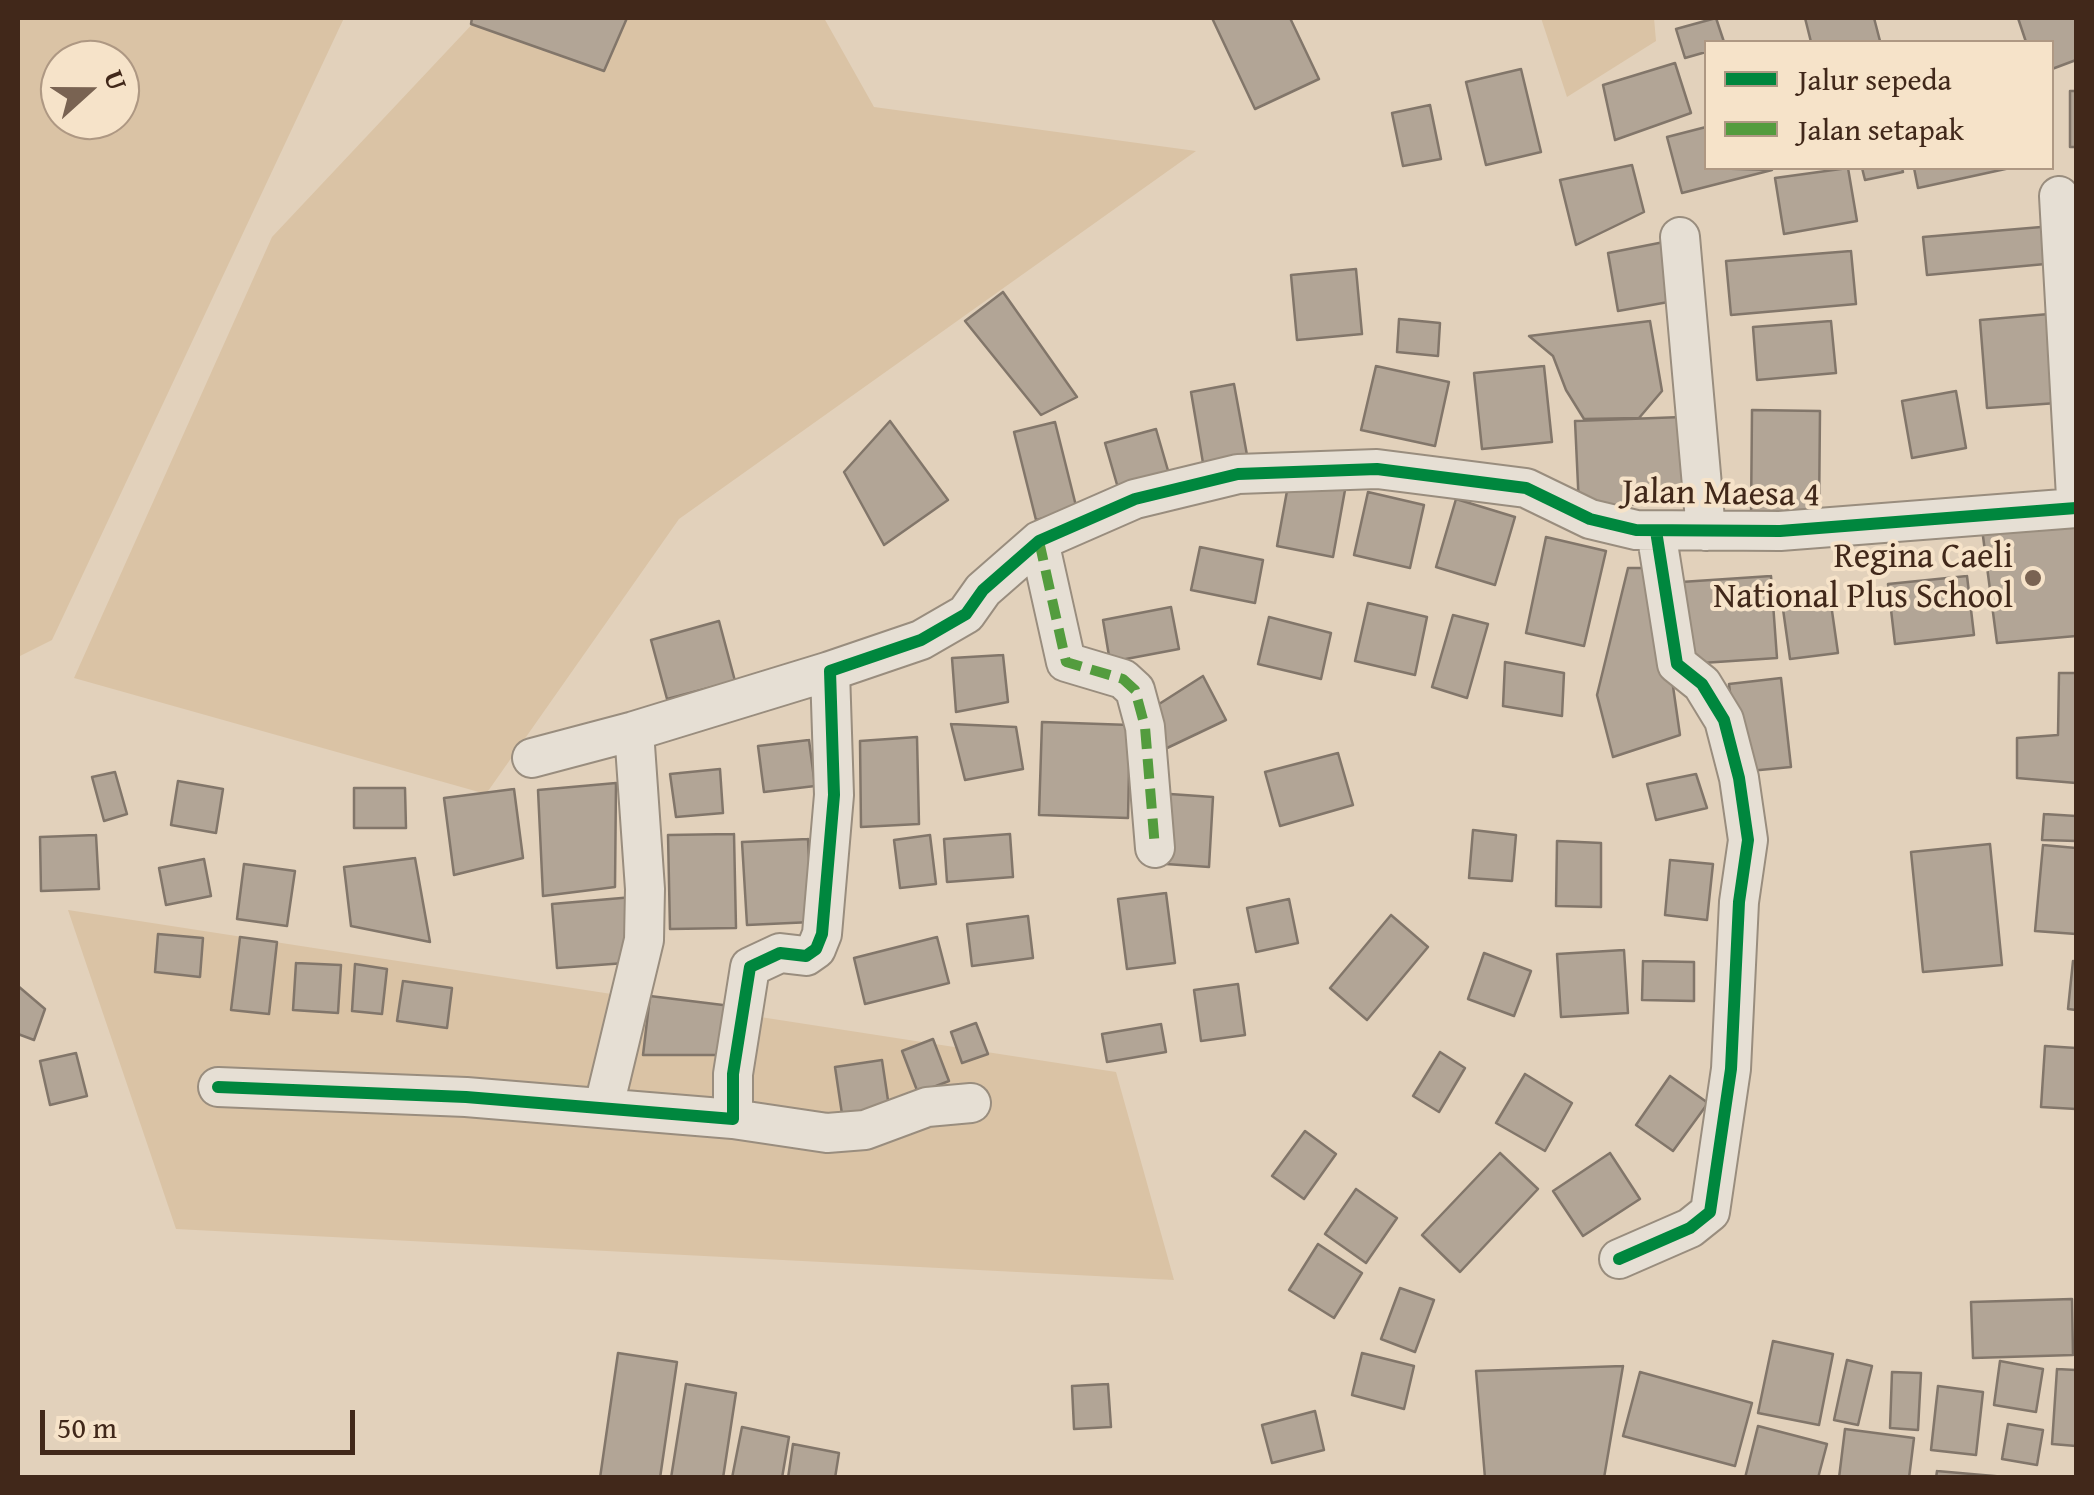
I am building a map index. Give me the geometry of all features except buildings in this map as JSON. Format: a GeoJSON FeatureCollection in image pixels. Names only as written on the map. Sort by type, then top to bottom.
{"type":"FeatureCollection","features":[{"type":"Feature","properties":{"kind":"street"},"geometry":{"type":"LineString","coordinates":[[2060,196],[2076,497]]}},
{"type":"Feature","properties":{"kind":"street"},"geometry":{"type":"LineString","coordinates":[[1680,237],[1706,531]]}},
{"type":"Feature","properties":{"kind":"street","name":"Jalan Maesa 4"},"geometry":{"type":"LineString","coordinates":[[532,758],[634,732],[921,640],[966,614],[983,590],[1040,541],[1135,499],[1221,478],[1342,469],[1428,472],[1526,488],[1603,524],[1656,531],[1810,529],[2076,508]]}},
{"type":"Feature","properties":{"kind":"street"},"geometry":{"type":"LineString","coordinates":[[1618,1258],[1690,1228],[1710,1212],[1730,1070],[1738,902],[1748,840],[1739,778],[1724,720],[1702,684],[1677,664],[1656,531]]}},
{"type":"Feature","properties":{"kind":"street"},"geometry":{"type":"LineString","coordinates":[[1040,541],[1066,662],[1123,679],[1135,690],[1145,727],[1155,848]]}},
{"type":"Feature","properties":{"kind":"street"},"geometry":{"type":"LineString","coordinates":[[733,1119],[733,1074],[750,967],[780,953],[806,956],[816,949],[822,934],[834,796],[830,671]]}},
{"type":"Feature","properties":{"kind":"street"},"geometry":{"type":"LineString","coordinates":[[604,1106],[644,940],[645,889],[634,732]]}},
{"type":"Feature","properties":{"kind":"street"},"geometry":{"type":"LineString","coordinates":[[218,1087],[604,1106],[846,1132],[865,1130],[927,1107],[972,1103]]}},
{"type":"Feature","properties":{"kind":"shaded area"},"geometry":{"type":"Polygon","coordinates":[[[18,18],[344,18],[52,640],[18,657],[18,18]]]}},
{"type":"Feature","properties":{"kind":"shaded area"},"geometry":{"type":"Polygon","coordinates":[[[478,18],[824,18],[874,107],[1196,151],[679,519],[486,794],[74,678],[272,237],[478,18]]]}},
{"type":"Feature","properties":{"kind":"shaded area"},"geometry":{"type":"Polygon","coordinates":[[[1541,18],[1654,18],[1656,41],[1567,97],[1541,18]]]}},
{"type":"Feature","properties":{"kind":"shaded area"},"geometry":{"type":"Polygon","coordinates":[[[68,910],[1116,1072],[1174,1280],[176,1229],[68,910]]]}},
{"type":"Feature","properties":{"kind":"marked path"},"geometry":{"type":"LineString","coordinates":[[1039,541],[1066,662],[1123,679],[1135,690],[1145,727],[1155,848]]}},
{"type":"Feature","properties":{"kind":"cycle path"},"geometry":{"type":"LineString","coordinates":[[218,1087],[466,1097],[733,1119],[733,1074],[750,967],[780,953],[806,956],[816,949],[822,934],[834,795],[830,671],[921,640],[966,614],[983,590],[1039,541],[1135,499],[1238,474],[1377,469],[1526,488],[1590,519],[1636,530],[1780,531],[2076,508]]}},
{"type":"Feature","properties":{"kind":"cycle path"},"geometry":{"type":"LineString","coordinates":[[1619,1259],[1690,1228],[1710,1212],[1731,1069],[1739,902],[1748,840],[1739,778],[1724,720],[1702,684],[1677,664],[1656,531]]}},
{"type":"Feature","properties":{"kind":"place","name":"Regina Caeli National Plus School"},"geometry":{"type":"Point","coordinates":[2033,578]}}]}
